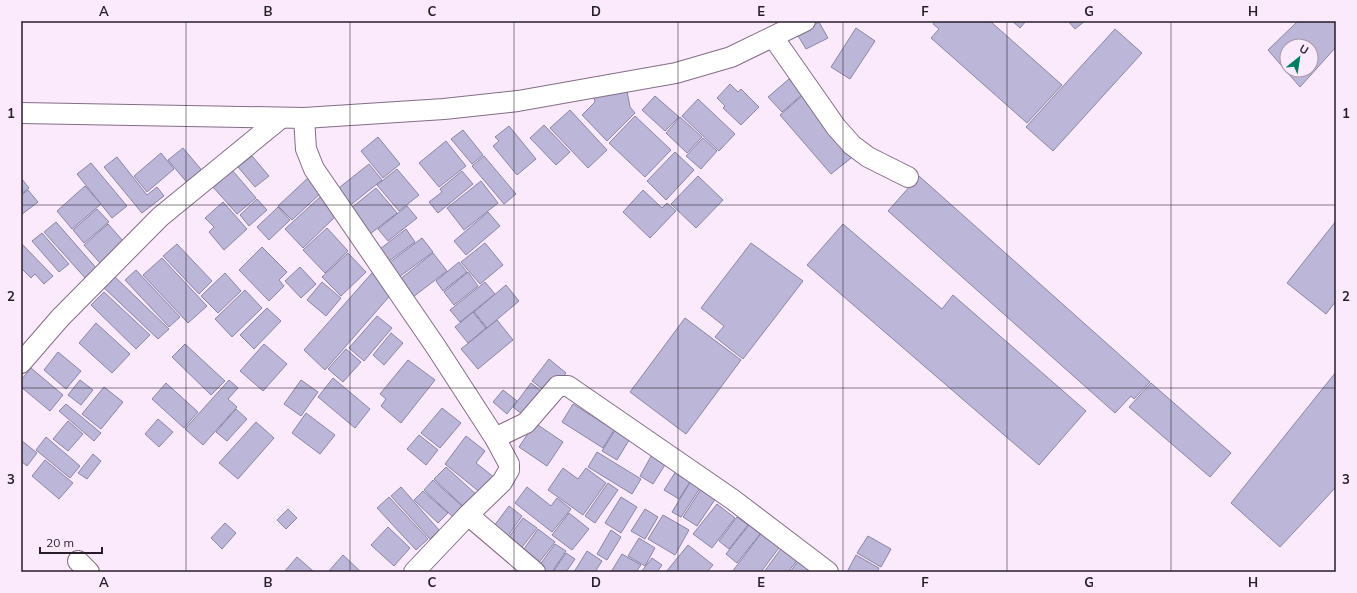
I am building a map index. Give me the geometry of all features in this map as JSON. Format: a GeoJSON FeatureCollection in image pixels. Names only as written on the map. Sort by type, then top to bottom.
{"type":"FeatureCollection","features":[{"type":"Feature","properties":{"kind":"street"},"geometry":{"type":"LineString","coordinates":[[21,113],[304,118],[444,109],[518,101],[676,73],[707,65],[731,57],[805,21]]}},
{"type":"Feature","properties":{"kind":"street"},"geometry":{"type":"LineString","coordinates":[[773,37],[836,127],[852,145],[868,157],[908,177]]}},
{"type":"Feature","properties":{"kind":"street"},"geometry":{"type":"LineString","coordinates":[[21,363],[60,318],[160,217],[281,118]]}},
{"type":"Feature","properties":{"kind":"street"},"geometry":{"type":"LineString","coordinates":[[304,118],[306,149],[314,169],[436,348],[495,438],[509,464],[509,470],[502,482],[468,515],[414,572]]}},
{"type":"Feature","properties":{"kind":"street"},"geometry":{"type":"LineString","coordinates":[[495,438],[526,423],[558,386],[568,386],[732,499],[828,572]]}},
{"type":"Feature","properties":{"kind":"street"},"geometry":{"type":"LineString","coordinates":[[468,515],[535,572]]}},
{"type":"Feature","properties":{"kind":"building"},"geometry":{"type":"Polygon","coordinates":[[[935,21],[990,21],[1062,85],[1027,123],[931,38],[939,29],[933,24],[935,21]]]}},
{"type":"Feature","properties":{"kind":"building"},"geometry":{"type":"Polygon","coordinates":[[[1012,21],[1026,21],[1020,28],[1012,21]]]}},
{"type":"Feature","properties":{"kind":"building"},"geometry":{"type":"Polygon","coordinates":[[[1068,21],[1085,21],[1075,29],[1068,21]]]}},
{"type":"Feature","properties":{"kind":"building"},"geometry":{"type":"Polygon","coordinates":[[[1298,21],[1336,21],[1336,47],[1319,66],[1319,38],[1280,38],[1298,21]]]}},
{"type":"Feature","properties":{"kind":"building"},"geometry":{"type":"Polygon","coordinates":[[[819,22],[828,38],[806,49],[797,34],[819,22]]]}},
{"type":"Feature","properties":{"kind":"building"},"geometry":{"type":"Polygon","coordinates":[[[856,28],[875,41],[850,79],[831,67],[856,28]]]}},
{"type":"Feature","properties":{"kind":"building"},"geometry":{"type":"Polygon","coordinates":[[[1115,29],[1142,53],[1053,151],[1026,127],[1115,29]]]}},
{"type":"Feature","properties":{"kind":"building"},"geometry":{"type":"Polygon","coordinates":[[[1279,39],[1279,63],[1268,50],[1279,39]]]}},
{"type":"Feature","properties":{"kind":"building"},"geometry":{"type":"Polygon","coordinates":[[[1292,78],[1308,78],[1300,87],[1292,78]]]}},
{"type":"Feature","properties":{"kind":"building"},"geometry":{"type":"Polygon","coordinates":[[[789,79],[803,94],[782,112],[768,97],[789,79]]]}},
{"type":"Feature","properties":{"kind":"building"},"geometry":{"type":"Polygon","coordinates":[[[730,84],[738,92],[741,89],[759,107],[741,125],[723,108],[725,106],[717,98],[730,84]]]}},
{"type":"Feature","properties":{"kind":"building"},"geometry":{"type":"Polygon","coordinates":[[[626,86],[630,107],[635,113],[607,141],[582,115],[595,102],[593,93],[626,86]]]}},
{"type":"Feature","properties":{"kind":"building"},"geometry":{"type":"Polygon","coordinates":[[[803,95],[855,155],[831,174],[780,115],[803,95]]]}},
{"type":"Feature","properties":{"kind":"building"},"geometry":{"type":"Polygon","coordinates":[[[655,96],[679,117],[665,131],[642,110],[655,96]]]}},
{"type":"Feature","properties":{"kind":"building"},"geometry":{"type":"Polygon","coordinates":[[[698,99],[735,134],[719,151],[682,116],[698,99]]]}},
{"type":"Feature","properties":{"kind":"building"},"geometry":{"type":"Polygon","coordinates":[[[570,110],[607,150],[588,168],[550,128],[570,110]]]}},
{"type":"Feature","properties":{"kind":"building"},"geometry":{"type":"Polygon","coordinates":[[[635,116],[671,150],[645,177],[609,143],[635,116]]]}},
{"type":"Feature","properties":{"kind":"building"},"geometry":{"type":"Polygon","coordinates":[[[680,117],[702,137],[687,153],[666,133],[680,117]]]}},
{"type":"Feature","properties":{"kind":"building"},"geometry":{"type":"Polygon","coordinates":[[[544,125],[570,152],[556,165],[530,138],[544,125]]]}},
{"type":"Feature","properties":{"kind":"building"},"geometry":{"type":"Polygon","coordinates":[[[509,126],[536,159],[517,175],[493,146],[499,141],[495,137],[509,126]]]}},
{"type":"Feature","properties":{"kind":"building"},"geometry":{"type":"Polygon","coordinates":[[[463,130],[483,155],[472,164],[451,139],[463,130]]]}},
{"type":"Feature","properties":{"kind":"building"},"geometry":{"type":"Polygon","coordinates":[[[378,137],[400,164],[383,178],[361,151],[378,137]]]}},
{"type":"Feature","properties":{"kind":"building"},"geometry":{"type":"Polygon","coordinates":[[[703,138],[717,151],[701,169],[686,156],[703,138]]]}},
{"type":"Feature","properties":{"kind":"building"},"geometry":{"type":"Polygon","coordinates":[[[446,141],[466,166],[439,187],[419,163],[446,141]]]}},
{"type":"Feature","properties":{"kind":"building"},"geometry":{"type":"Polygon","coordinates":[[[183,148],[205,174],[190,186],[168,160],[183,148]]]}},
{"type":"Feature","properties":{"kind":"building"},"geometry":{"type":"Polygon","coordinates":[[[675,152],[694,170],[666,200],[647,181],[675,152]]]}},
{"type":"Feature","properties":{"kind":"building"},"geometry":{"type":"Polygon","coordinates":[[[161,153],[174,169],[147,192],[134,176],[161,153]]]}},
{"type":"Feature","properties":{"kind":"building"},"geometry":{"type":"Polygon","coordinates":[[[252,156],[269,176],[255,187],[238,167],[252,156]]]}},
{"type":"Feature","properties":{"kind":"building"},"geometry":{"type":"Polygon","coordinates":[[[484,156],[516,194],[504,204],[472,166],[484,156]]]}},
{"type":"Feature","properties":{"kind":"building"},"geometry":{"type":"Polygon","coordinates":[[[117,157],[147,195],[157,187],[164,196],[142,213],[104,167],[117,157]]]}},
{"type":"Feature","properties":{"kind":"building"},"geometry":{"type":"Polygon","coordinates":[[[91,163],[127,206],[112,218],[77,174],[91,163]]]}},
{"type":"Feature","properties":{"kind":"building"},"geometry":{"type":"Polygon","coordinates":[[[369,164],[382,180],[348,207],[335,191],[369,164]]]}},
{"type":"Feature","properties":{"kind":"building"},"geometry":{"type":"Polygon","coordinates":[[[397,169],[419,195],[399,211],[377,185],[397,169]]]}},
{"type":"Feature","properties":{"kind":"building"},"geometry":{"type":"Polygon","coordinates":[[[232,170],[256,198],[237,214],[213,187],[232,170]]]}},
{"type":"Feature","properties":{"kind":"building"},"geometry":{"type":"Polygon","coordinates":[[[462,171],[473,184],[438,213],[429,202],[442,192],[440,189],[462,171]]]}},
{"type":"Feature","properties":{"kind":"building"},"geometry":{"type":"Polygon","coordinates":[[[310,176],[324,190],[292,220],[278,206],[310,176]]]}},
{"type":"Feature","properties":{"kind":"building"},"geometry":{"type":"Polygon","coordinates":[[[698,176],[723,200],[696,228],[671,204],[698,176]]]}},
{"type":"Feature","properties":{"kind":"building"},"geometry":{"type":"Polygon","coordinates":[[[919,176],[1150,382],[1134,399],[1131,396],[1115,413],[888,211],[919,176]]]}},
{"type":"Feature","properties":{"kind":"building"},"geometry":{"type":"Polygon","coordinates":[[[21,178],[29,188],[21,194],[21,178]]]}},
{"type":"Feature","properties":{"kind":"building"},"geometry":{"type":"Polygon","coordinates":[[[481,181],[498,203],[464,230],[447,208],[481,181]]]}},
{"type":"Feature","properties":{"kind":"building"},"geometry":{"type":"Polygon","coordinates":[[[85,186],[101,204],[72,229],[57,211],[85,186]]]}},
{"type":"Feature","properties":{"kind":"building"},"geometry":{"type":"Polygon","coordinates":[[[376,188],[397,213],[370,234],[350,209],[376,188]]]}},
{"type":"Feature","properties":{"kind":"building"},"geometry":{"type":"Polygon","coordinates":[[[28,190],[38,202],[21,215],[21,195],[28,190]]]}},
{"type":"Feature","properties":{"kind":"building"},"geometry":{"type":"Polygon","coordinates":[[[643,190],[662,208],[667,203],[676,211],[650,238],[623,212],[643,190]]]}},
{"type":"Feature","properties":{"kind":"building"},"geometry":{"type":"Polygon","coordinates":[[[320,197],[337,215],[303,248],[285,229],[320,197]]]}},
{"type":"Feature","properties":{"kind":"building"},"geometry":{"type":"Polygon","coordinates":[[[257,199],[267,210],[249,226],[240,215],[257,199]]]}},
{"type":"Feature","properties":{"kind":"building"},"geometry":{"type":"Polygon","coordinates":[[[223,202],[247,229],[224,250],[209,232],[214,227],[205,218],[223,202]]]}},
{"type":"Feature","properties":{"kind":"building"},"geometry":{"type":"Polygon","coordinates":[[[407,206],[417,218],[388,241],[378,229],[407,206]]]}},
{"type":"Feature","properties":{"kind":"building"},"geometry":{"type":"Polygon","coordinates":[[[278,207],[290,220],[269,240],[257,227],[278,207]]]}},
{"type":"Feature","properties":{"kind":"building"},"geometry":{"type":"Polygon","coordinates":[[[97,209],[109,222],[84,243],[73,230],[97,209]]]}},
{"type":"Feature","properties":{"kind":"building"},"geometry":{"type":"Polygon","coordinates":[[[488,212],[500,226],[466,255],[454,241],[488,212]]]}},
{"type":"Feature","properties":{"kind":"building"},"geometry":{"type":"Polygon","coordinates":[[[1336,221],[1336,301],[1326,314],[1287,283],[1336,221]]]}},
{"type":"Feature","properties":{"kind":"building"},"geometry":{"type":"Polygon","coordinates":[[[56,222],[98,270],[87,280],[44,232],[56,222]]]}},
{"type":"Feature","properties":{"kind":"building"},"geometry":{"type":"Polygon","coordinates":[[[108,224],[124,242],[100,263],[84,245],[108,224]]]}},
{"type":"Feature","properties":{"kind":"building"},"geometry":{"type":"Polygon","coordinates":[[[843,224],[942,309],[953,295],[1086,411],[1039,465],[807,265],[843,224]]]}},
{"type":"Feature","properties":{"kind":"building"},"geometry":{"type":"Polygon","coordinates":[[[327,228],[348,251],[325,273],[303,250],[327,228]]]}},
{"type":"Feature","properties":{"kind":"building"},"geometry":{"type":"Polygon","coordinates":[[[406,229],[415,242],[389,261],[380,249],[406,229]]]}},
{"type":"Feature","properties":{"kind":"building"},"geometry":{"type":"Polygon","coordinates":[[[42,233],[69,264],[59,272],[32,241],[42,233]]]}},
{"type":"Feature","properties":{"kind":"building"},"geometry":{"type":"Polygon","coordinates":[[[422,238],[433,252],[399,277],[389,263],[422,238]]]}},
{"type":"Feature","properties":{"kind":"building"},"geometry":{"type":"Polygon","coordinates":[[[21,243],[53,276],[44,284],[35,274],[31,278],[21,268],[21,243]]]}},
{"type":"Feature","properties":{"kind":"building"},"geometry":{"type":"Polygon","coordinates":[[[485,243],[503,265],[480,284],[461,262],[485,243]]]}},
{"type":"Feature","properties":{"kind":"building"},"geometry":{"type":"Polygon","coordinates":[[[751,243],[803,281],[743,359],[715,337],[724,326],[701,308],[751,243]]]}},
{"type":"Feature","properties":{"kind":"building"},"geometry":{"type":"Polygon","coordinates":[[[177,244],[212,281],[199,294],[163,256],[177,244]]]}},
{"type":"Feature","properties":{"kind":"building"},"geometry":{"type":"Polygon","coordinates":[[[262,247],[287,272],[279,280],[284,286],[269,301],[239,270],[262,247]]]}},
{"type":"Feature","properties":{"kind":"building"},"geometry":{"type":"Polygon","coordinates":[[[348,253],[366,272],[341,296],[322,277],[348,253]]]}},
{"type":"Feature","properties":{"kind":"building"},"geometry":{"type":"Polygon","coordinates":[[[433,253],[447,271],[413,297],[399,280],[433,253]]]}},
{"type":"Feature","properties":{"kind":"building"},"geometry":{"type":"Polygon","coordinates":[[[162,258],[207,306],[188,323],[143,275],[162,258]]]}},
{"type":"Feature","properties":{"kind":"building"},"geometry":{"type":"Polygon","coordinates":[[[459,262],[467,272],[443,291],[436,281],[459,262]]]}},
{"type":"Feature","properties":{"kind":"building"},"geometry":{"type":"Polygon","coordinates":[[[300,267],[316,284],[301,298],[285,281],[300,267]]]}},
{"type":"Feature","properties":{"kind":"building"},"geometry":{"type":"Polygon","coordinates":[[[136,270],[180,317],[169,327],[125,280],[136,270]]]}},
{"type":"Feature","properties":{"kind":"building"},"geometry":{"type":"Polygon","coordinates":[[[468,272],[478,286],[454,305],[444,292],[468,272]]]}},
{"type":"Feature","properties":{"kind":"building"},"geometry":{"type":"Polygon","coordinates":[[[225,273],[241,291],[218,313],[201,296],[225,273]]]}},
{"type":"Feature","properties":{"kind":"building"},"geometry":{"type":"Polygon","coordinates":[[[372,273],[394,291],[325,370],[304,350],[372,273]]]}},
{"type":"Feature","properties":{"kind":"building"},"geometry":{"type":"Polygon","coordinates":[[[112,274],[169,329],[158,339],[101,285],[112,274]]]}},
{"type":"Feature","properties":{"kind":"building"},"geometry":{"type":"Polygon","coordinates":[[[322,282],[341,298],[326,316],[307,300],[322,282]]]}},
{"type":"Feature","properties":{"kind":"building"},"geometry":{"type":"Polygon","coordinates":[[[485,282],[495,294],[460,322],[450,310],[485,282]]]}},
{"type":"Feature","properties":{"kind":"building"},"geometry":{"type":"Polygon","coordinates":[[[506,285],[519,301],[487,328],[474,312],[506,285]]]}},
{"type":"Feature","properties":{"kind":"building"},"geometry":{"type":"Polygon","coordinates":[[[245,290],[262,308],[232,337],[215,319],[245,290]]]}},
{"type":"Feature","properties":{"kind":"building"},"geometry":{"type":"Polygon","coordinates":[[[104,292],[150,335],[136,349],[91,305],[104,292]]]}},
{"type":"Feature","properties":{"kind":"building"},"geometry":{"type":"Polygon","coordinates":[[[267,308],[281,321],[254,349],[240,335],[267,308]]]}},
{"type":"Feature","properties":{"kind":"building"},"geometry":{"type":"Polygon","coordinates":[[[473,312],[486,328],[468,343],[455,327],[473,312]]]}},
{"type":"Feature","properties":{"kind":"building"},"geometry":{"type":"Polygon","coordinates":[[[377,316],[392,328],[364,361],[349,348],[377,316]]]}},
{"type":"Feature","properties":{"kind":"building"},"geometry":{"type":"Polygon","coordinates":[[[685,318],[741,360],[686,434],[630,392],[685,318]]]}},
{"type":"Feature","properties":{"kind":"building"},"geometry":{"type":"Polygon","coordinates":[[[497,320],[513,340],[478,369],[461,349],[497,320]]]}},
{"type":"Feature","properties":{"kind":"building"},"geometry":{"type":"Polygon","coordinates":[[[96,323],[130,354],[112,373],[79,343],[96,323]]]}},
{"type":"Feature","properties":{"kind":"building"},"geometry":{"type":"Polygon","coordinates":[[[391,333],[403,343],[384,365],[373,355],[391,333]]]}},
{"type":"Feature","properties":{"kind":"building"},"geometry":{"type":"Polygon","coordinates":[[[185,344],[225,381],[211,395],[172,357],[185,344]]]}},
{"type":"Feature","properties":{"kind":"building"},"geometry":{"type":"Polygon","coordinates":[[[264,344],[287,364],[263,391],[240,371],[264,344]]]}},
{"type":"Feature","properties":{"kind":"building"},"geometry":{"type":"Polygon","coordinates":[[[346,349],[361,362],[343,382],[328,369],[346,349]]]}},
{"type":"Feature","properties":{"kind":"building"},"geometry":{"type":"Polygon","coordinates":[[[58,352],[81,371],[66,389],[44,370],[58,352]]]}},
{"type":"Feature","properties":{"kind":"building"},"geometry":{"type":"Polygon","coordinates":[[[549,359],[566,373],[549,394],[532,381],[549,359]]]}},
{"type":"Feature","properties":{"kind":"building"},"geometry":{"type":"Polygon","coordinates":[[[408,360],[435,380],[401,423],[381,406],[386,399],[380,394],[408,360]]]}},
{"type":"Feature","properties":{"kind":"building"},"geometry":{"type":"Polygon","coordinates":[[[31,368],[63,395],[50,411],[21,387],[21,380],[31,368]]]}},
{"type":"Feature","properties":{"kind":"building"},"geometry":{"type":"Polygon","coordinates":[[[1336,372],[1336,487],[1280,547],[1231,503],[1336,372]]]}},
{"type":"Feature","properties":{"kind":"building"},"geometry":{"type":"Polygon","coordinates":[[[333,378],[370,409],[355,428],[318,397],[333,378]]]}},
{"type":"Feature","properties":{"kind":"building"},"geometry":{"type":"Polygon","coordinates":[[[80,380],[93,390],[81,405],[68,395],[80,380]]]}},
{"type":"Feature","properties":{"kind":"building"},"geometry":{"type":"Polygon","coordinates":[[[229,380],[238,388],[228,399],[237,407],[203,445],[185,429],[229,380]]]}},
{"type":"Feature","properties":{"kind":"building"},"geometry":{"type":"Polygon","coordinates":[[[301,380],[318,392],[301,416],[284,404],[301,380]]]}},
{"type":"Feature","properties":{"kind":"building"},"geometry":{"type":"Polygon","coordinates":[[[166,383],[198,412],[184,428],[152,399],[166,383]]]}},
{"type":"Feature","properties":{"kind":"building"},"geometry":{"type":"Polygon","coordinates":[[[531,383],[545,394],[527,418],[513,407],[531,383]]]}},
{"type":"Feature","properties":{"kind":"building"},"geometry":{"type":"Polygon","coordinates":[[[1151,383],[1231,453],[1210,477],[1129,407],[1151,383]]]}},
{"type":"Feature","properties":{"kind":"building"},"geometry":{"type":"Polygon","coordinates":[[[104,387],[123,402],[101,429],[82,414],[104,387]]]}},
{"type":"Feature","properties":{"kind":"building"},"geometry":{"type":"Polygon","coordinates":[[[503,390],[517,401],[507,414],[493,402],[503,390]]]}},
{"type":"Feature","properties":{"kind":"building"},"geometry":{"type":"Polygon","coordinates":[[[66,404],[101,433],[94,441],[59,411],[66,404]]]}},
{"type":"Feature","properties":{"kind":"building"},"geometry":{"type":"Polygon","coordinates":[[[573,404],[614,430],[603,448],[562,422],[573,404]]]}},
{"type":"Feature","properties":{"kind":"building"},"geometry":{"type":"Polygon","coordinates":[[[442,408],[461,423],[440,448],[421,433],[442,408]]]}},
{"type":"Feature","properties":{"kind":"building"},"geometry":{"type":"Polygon","coordinates":[[[236,409],[247,419],[227,441],[216,432],[236,409]]]}},
{"type":"Feature","properties":{"kind":"building"},"geometry":{"type":"Polygon","coordinates":[[[306,413],[335,435],[320,454],[292,433],[306,413]]]}},
{"type":"Feature","properties":{"kind":"building"},"geometry":{"type":"Polygon","coordinates":[[[158,419],[173,432],[159,447],[145,434],[158,419]]]}},
{"type":"Feature","properties":{"kind":"building"},"geometry":{"type":"Polygon","coordinates":[[[68,421],[83,434],[68,451],[53,439],[68,421]]]}},
{"type":"Feature","properties":{"kind":"building"},"geometry":{"type":"Polygon","coordinates":[[[256,422],[274,438],[238,479],[219,463],[256,422]]]}},
{"type":"Feature","properties":{"kind":"building"},"geometry":{"type":"Polygon","coordinates":[[[535,423],[563,442],[547,466],[519,447],[535,423]]]}},
{"type":"Feature","properties":{"kind":"building"},"geometry":{"type":"Polygon","coordinates":[[[619,424],[634,432],[617,460],[602,451],[619,424]]]}},
{"type":"Feature","properties":{"kind":"building"},"geometry":{"type":"Polygon","coordinates":[[[419,435],[438,450],[426,465],[407,449],[419,435]]]}},
{"type":"Feature","properties":{"kind":"building"},"geometry":{"type":"Polygon","coordinates":[[[466,436],[485,451],[476,463],[495,478],[482,494],[445,464],[466,436]]]}},
{"type":"Feature","properties":{"kind":"building"},"geometry":{"type":"Polygon","coordinates":[[[46,437],[80,466],[70,478],[36,450],[46,437]]]}},
{"type":"Feature","properties":{"kind":"building"},"geometry":{"type":"Polygon","coordinates":[[[21,440],[37,453],[27,466],[21,461],[21,440]]]}},
{"type":"Feature","properties":{"kind":"building"},"geometry":{"type":"Polygon","coordinates":[[[654,451],[668,460],[653,484],[640,476],[654,451]]]}},
{"type":"Feature","properties":{"kind":"building"},"geometry":{"type":"Polygon","coordinates":[[[597,452],[641,479],[632,494],[588,467],[597,452]]]}},
{"type":"Feature","properties":{"kind":"building"},"geometry":{"type":"Polygon","coordinates":[[[93,454],[101,461],[87,479],[78,473],[93,454]]]}},
{"type":"Feature","properties":{"kind":"building"},"geometry":{"type":"Polygon","coordinates":[[[45,460],[73,483],[59,499],[32,476],[45,460]]]}},
{"type":"Feature","properties":{"kind":"building"},"geometry":{"type":"Polygon","coordinates":[[[680,465],[695,474],[679,499],[664,490],[680,465]]]}},
{"type":"Feature","properties":{"kind":"building"},"geometry":{"type":"Polygon","coordinates":[[[446,467],[478,496],[466,509],[434,479],[446,467]]]}},
{"type":"Feature","properties":{"kind":"building"},"geometry":{"type":"Polygon","coordinates":[[[563,468],[578,479],[586,468],[606,483],[583,515],[548,490],[563,468]]]}},
{"type":"Feature","properties":{"kind":"building"},"geometry":{"type":"Polygon","coordinates":[[[694,476],[704,482],[681,517],[672,512],[694,476]]]}},
{"type":"Feature","properties":{"kind":"building"},"geometry":{"type":"Polygon","coordinates":[[[433,480],[462,506],[453,517],[424,490],[433,480]]]}},
{"type":"Feature","properties":{"kind":"building"},"geometry":{"type":"Polygon","coordinates":[[[608,483],[618,490],[595,523],[585,516],[608,483]]]}},
{"type":"Feature","properties":{"kind":"building"},"geometry":{"type":"Polygon","coordinates":[[[705,483],[720,492],[697,526],[683,517],[705,483]]]}},
{"type":"Feature","properties":{"kind":"building"},"geometry":{"type":"Polygon","coordinates":[[[401,487],[439,530],[430,539],[391,496],[401,487]]]}},
{"type":"Feature","properties":{"kind":"building"},"geometry":{"type":"Polygon","coordinates":[[[527,487],[551,506],[557,498],[571,509],[552,532],[515,503],[527,487]]]}},
{"type":"Feature","properties":{"kind":"building"},"geometry":{"type":"Polygon","coordinates":[[[423,491],[448,513],[438,523],[414,500],[423,491]]]}},
{"type":"Feature","properties":{"kind":"building"},"geometry":{"type":"Polygon","coordinates":[[[389,497],[428,539],[416,550],[377,508],[389,497]]]}},
{"type":"Feature","properties":{"kind":"building"},"geometry":{"type":"Polygon","coordinates":[[[621,497],[637,507],[621,533],[605,523],[621,497]]]}},
{"type":"Feature","properties":{"kind":"building"},"geometry":{"type":"Polygon","coordinates":[[[717,504],[735,518],[712,548],[693,534],[717,504]]]}},
{"type":"Feature","properties":{"kind":"building"},"geometry":{"type":"Polygon","coordinates":[[[509,506],[522,516],[505,540],[491,530],[509,506]]]}},
{"type":"Feature","properties":{"kind":"building"},"geometry":{"type":"Polygon","coordinates":[[[288,509],[297,518],[286,529],[277,520],[288,509]]]}},
{"type":"Feature","properties":{"kind":"building"},"geometry":{"type":"Polygon","coordinates":[[[645,509],[658,517],[645,539],[631,531],[645,509]]]}},
{"type":"Feature","properties":{"kind":"building"},"geometry":{"type":"Polygon","coordinates":[[[569,513],[589,529],[572,550],[552,535],[569,513]]]}},
{"type":"Feature","properties":{"kind":"building"},"geometry":{"type":"Polygon","coordinates":[[[663,515],[689,530],[675,555],[648,539],[663,515]]]}},
{"type":"Feature","properties":{"kind":"building"},"geometry":{"type":"Polygon","coordinates":[[[737,517],[748,525],[729,549],[719,541],[737,517]]]}},
{"type":"Feature","properties":{"kind":"building"},"geometry":{"type":"Polygon","coordinates":[[[523,518],[537,528],[519,551],[506,541],[523,518]]]}},
{"type":"Feature","properties":{"kind":"building"},"geometry":{"type":"Polygon","coordinates":[[[225,523],[236,533],[222,549],[211,538],[225,523]]]}},
{"type":"Feature","properties":{"kind":"building"},"geometry":{"type":"Polygon","coordinates":[[[749,525],[760,534],[737,563],[726,554],[749,525]]]}},
{"type":"Feature","properties":{"kind":"building"},"geometry":{"type":"Polygon","coordinates":[[[388,527],[410,548],[394,566],[371,545],[388,527]]]}},
{"type":"Feature","properties":{"kind":"building"},"geometry":{"type":"Polygon","coordinates":[[[538,529],[555,542],[537,565],[521,553],[538,529]]]}},
{"type":"Feature","properties":{"kind":"building"},"geometry":{"type":"Polygon","coordinates":[[[611,530],[621,537],[607,560],[597,554],[611,530]]]}},
{"type":"Feature","properties":{"kind":"building"},"geometry":{"type":"Polygon","coordinates":[[[763,531],[781,545],[761,572],[732,572],[763,531]]]}},
{"type":"Feature","properties":{"kind":"building"},"geometry":{"type":"Polygon","coordinates":[[[868,536],[891,549],[881,567],[857,553],[868,536]]]}},
{"type":"Feature","properties":{"kind":"building"},"geometry":{"type":"Polygon","coordinates":[[[639,538],[655,548],[645,566],[628,556],[639,538]]]}},
{"type":"Feature","properties":{"kind":"building"},"geometry":{"type":"Polygon","coordinates":[[[555,544],[566,551],[552,572],[547,572],[539,566],[555,544]]]}},
{"type":"Feature","properties":{"kind":"building"},"geometry":{"type":"Polygon","coordinates":[[[688,545],[713,565],[707,572],[666,572],[688,545]]]}},
{"type":"Feature","properties":{"kind":"building"},"geometry":{"type":"Polygon","coordinates":[[[783,546],[799,558],[788,572],[764,572],[783,546]]]}},
{"type":"Feature","properties":{"kind":"building"},"geometry":{"type":"Polygon","coordinates":[[[587,551],[602,561],[595,572],[574,572],[587,551]]]}},
{"type":"Feature","properties":{"kind":"building"},"geometry":{"type":"Polygon","coordinates":[[[566,553],[575,559],[566,572],[553,572],[566,553]]]}},
{"type":"Feature","properties":{"kind":"building"},"geometry":{"type":"Polygon","coordinates":[[[622,554],[641,565],[636,572],[611,572],[622,554]]]}},
{"type":"Feature","properties":{"kind":"building"},"geometry":{"type":"Polygon","coordinates":[[[343,555],[361,572],[328,572],[343,555]]]}},
{"type":"Feature","properties":{"kind":"building"},"geometry":{"type":"Polygon","coordinates":[[[856,555],[879,568],[877,572],[847,572],[856,555]]]}},
{"type":"Feature","properties":{"kind":"building"},"geometry":{"type":"Polygon","coordinates":[[[297,557],[313,571],[284,572],[297,557]]]}},
{"type":"Feature","properties":{"kind":"building"},"geometry":{"type":"Polygon","coordinates":[[[652,558],[662,565],[657,572],[641,572],[652,558]]]}},
{"type":"Feature","properties":{"kind":"building"},"geometry":{"type":"Polygon","coordinates":[[[799,560],[812,570],[810,572],[790,572],[799,560]]]}}]}
